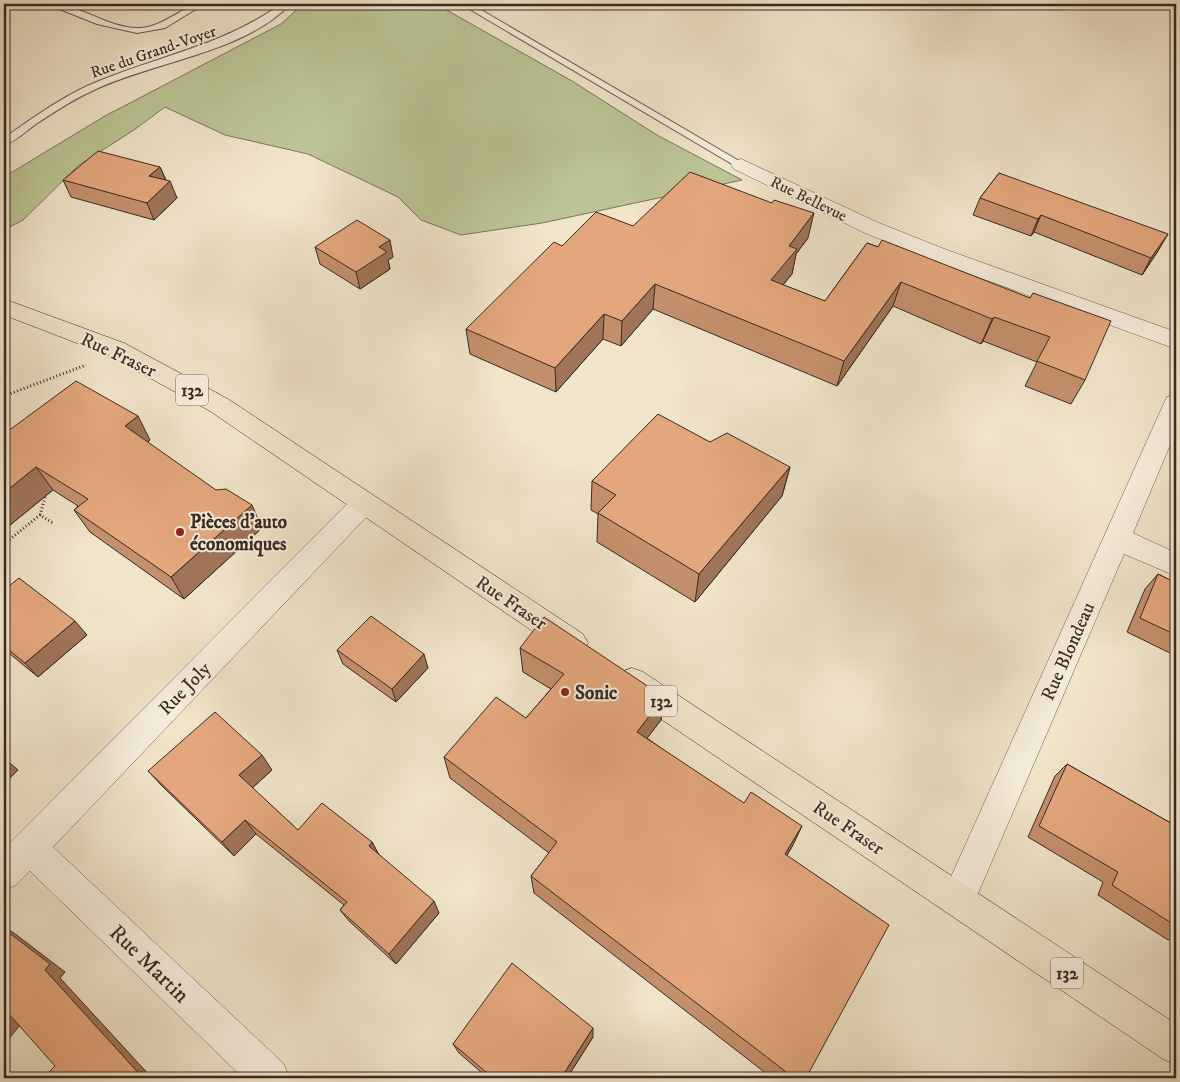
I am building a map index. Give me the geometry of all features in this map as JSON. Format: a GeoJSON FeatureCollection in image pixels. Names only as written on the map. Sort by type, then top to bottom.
{"type":"FeatureCollection","features":[{"type":"Feature","properties":{"kind":"main road","name":"Rue Fraser"},"geometry":{"type":"LineString","coordinates":[[4,307],[122,352],[219,406],[1176,1046]]}},
{"type":"Feature","properties":{"kind":"street","name":"Rue Bellevue"},"geometry":{"type":"LineString","coordinates":[[741,165],[872,228],[939,255],[1176,341]]}},
{"type":"Feature","properties":{"kind":"street","name":"Rue Blondeau"},"geometry":{"type":"LineString","coordinates":[[958,900],[1176,403]]}},
{"type":"Feature","properties":{"kind":"street","name":"Rue Joly"},"geometry":{"type":"LineString","coordinates":[[4,873],[364,503]]}},
{"type":"Feature","properties":{"kind":"street"},"geometry":{"type":"LineString","coordinates":[[1116,538],[1176,565]]}},
{"type":"Feature","properties":{"kind":"street","name":"Rue Martin"},"geometry":{"type":"LineString","coordinates":[[29,847],[270,1078]]}},
{"type":"Feature","properties":{"kind":"lane"},"geometry":{"type":"LineString","coordinates":[[51,4],[120,28],[140,31],[162,26],[200,4]]}},
{"type":"Feature","properties":{"kind":"lane","name":"Rue du Grand-Voyer"},"geometry":{"type":"LineString","coordinates":[[4,142],[57,107],[99,84],[126,73],[214,47],[248,31],[286,4]]}},
{"type":"Feature","properties":{"kind":"lane","name":"Rue Bellevue"},"geometry":{"type":"LineString","coordinates":[[465,4],[741,165]]}},
{"type":"Feature","properties":{"kind":"path"},"geometry":{"type":"LineString","coordinates":[[4,396],[122,352]]}},
{"type":"Feature","properties":{"kind":"path"},"geometry":{"type":"LineString","coordinates":[[4,544],[40,515],[45,497]]}},
{"type":"Feature","properties":{"kind":"path"},"geometry":{"type":"LineString","coordinates":[[40,515],[53,523]]}},
{"type":"Feature","properties":{"kind":"green space"},"geometry":{"type":"Polygon","coordinates":[[[303,4],[436,4],[572,81],[657,135],[742,180],[542,223],[461,235],[421,220],[398,197],[308,154],[225,135],[165,107],[134,130],[79,165],[23,220],[4,230],[4,177],[105,116],[281,24],[303,4]]]}},
{"type":"Feature","properties":{"kind":"building"},"geometry":{"type":"Polygon","coordinates":[[[98,151],[160,167],[149,176],[170,181],[147,203],[63,180],[98,151]]]}},
{"type":"Feature","properties":{"kind":"building"},"geometry":{"type":"Polygon","coordinates":[[[690,172],[772,203],[774,200],[814,213],[789,246],[797,249],[771,280],[825,301],[867,243],[878,247],[882,240],[1030,298],[1033,293],[1111,321],[1085,380],[1037,361],[1050,337],[994,317],[992,319],[901,282],[844,361],[655,284],[622,321],[604,314],[555,368],[466,329],[554,242],[562,246],[596,212],[633,226],[690,172]]]}},
{"type":"Feature","properties":{"kind":"building"},"geometry":{"type":"Polygon","coordinates":[[[999,173],[1168,234],[1151,258],[1041,215],[1038,219],[980,198],[999,173]]]}},
{"type":"Feature","properties":{"kind":"building"},"geometry":{"type":"Polygon","coordinates":[[[357,220],[390,240],[379,247],[387,252],[356,272],[315,247],[357,220]]]}},
{"type":"Feature","properties":{"kind":"building"},"geometry":{"type":"Polygon","coordinates":[[[76,381],[138,416],[125,426],[216,490],[226,489],[252,505],[171,577],[74,510],[88,499],[36,467],[4,493],[4,434],[76,381]]]}},
{"type":"Feature","properties":{"kind":"building"},"geometry":{"type":"Polygon","coordinates":[[[658,414],[710,442],[727,433],[790,467],[699,574],[598,513],[616,495],[592,481],[658,414]]]}},
{"type":"Feature","properties":{"kind":"building"},"geometry":{"type":"Polygon","coordinates":[[[1158,574],[1176,583],[1176,635],[1140,618],[1158,574]]]}},
{"type":"Feature","properties":{"kind":"building"},"geometry":{"type":"Polygon","coordinates":[[[19,578],[75,621],[25,663],[4,646],[4,590],[19,578]]]}},
{"type":"Feature","properties":{"kind":"building"},"geometry":{"type":"Polygon","coordinates":[[[371,616],[424,654],[392,689],[337,650],[371,616]]]}},
{"type":"Feature","properties":{"kind":"building"},"geometry":{"type":"Polygon","coordinates":[[[544,617],[664,697],[637,732],[744,803],[751,792],[802,826],[785,854],[889,925],[806,1078],[794,1078],[531,876],[557,842],[444,757],[496,697],[526,718],[564,674],[520,648],[544,617]]]}},
{"type":"Feature","properties":{"kind":"building"},"geometry":{"type":"Polygon","coordinates":[[[215,712],[262,755],[239,775],[298,830],[322,803],[372,842],[369,846],[434,901],[389,954],[340,910],[347,902],[245,820],[222,842],[148,771],[215,712]]]}},
{"type":"Feature","properties":{"kind":"building"},"geometry":{"type":"Polygon","coordinates":[[[1067,764],[1176,826],[1176,926],[1112,885],[1118,872],[1039,826],[1067,764]]]}},
{"type":"Feature","properties":{"kind":"building"},"geometry":{"type":"Polygon","coordinates":[[[4,929],[50,964],[45,970],[143,1078],[43,1078],[55,1066],[8,1013],[4,1018],[4,929]]]}},
{"type":"Feature","properties":{"kind":"building"},"geometry":{"type":"Polygon","coordinates":[[[512,963],[593,1028],[561,1078],[493,1078],[453,1044],[512,963]]]}},
{"type":"Feature","properties":{"kind":"place","name":"Pièces d'auto économiques"},"geometry":{"type":"Point","coordinates":[180,532]}},
{"type":"Feature","properties":{"kind":"place","name":"Sonic"},"geometry":{"type":"Point","coordinates":[565,692]}}]}
